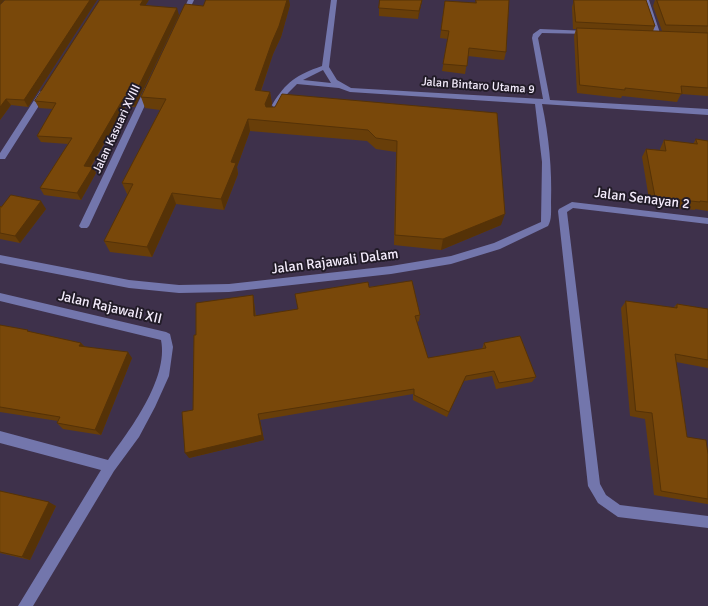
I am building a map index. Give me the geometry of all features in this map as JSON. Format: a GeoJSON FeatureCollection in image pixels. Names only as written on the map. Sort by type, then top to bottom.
{"type":"FeatureCollection","features":[{"type":"Feature","properties":{"kind":"street"},"geometry":{"type":"LineString","coordinates":[[181,21],[191,0]]}},
{"type":"Feature","properties":{"kind":"street"},"geometry":{"type":"LineString","coordinates":[[334,0],[325,67],[329,77],[338,86]]}},
{"type":"Feature","properties":{"kind":"street"},"geometry":{"type":"LineString","coordinates":[[646,0],[661,36],[650,35]]}},
{"type":"Feature","properties":{"kind":"street"},"geometry":{"type":"LineString","coordinates":[[542,102],[535,38],[536,34],[540,31],[595,33]]}},
{"type":"Feature","properties":{"kind":"street"},"geometry":{"type":"LineString","coordinates":[[272,116],[277,103],[294,81],[325,67]]}},
{"type":"Feature","properties":{"kind":"street","name":"Jalan Bintaro Utama 9"},"geometry":{"type":"LineString","coordinates":[[294,81],[338,86],[350,90],[708,112]]}},
{"type":"Feature","properties":{"kind":"street"},"geometry":{"type":"LineString","coordinates":[[2,157],[48,85]]}},
{"type":"Feature","properties":{"kind":"street","name":"Jalan Kasuari XVIII"},"geometry":{"type":"LineString","coordinates":[[84,226],[151,85]]}},
{"type":"Feature","properties":{"kind":"street","name":"Jalan Rajawali Dalam"},"geometry":{"type":"LineString","coordinates":[[0,259],[129,284],[179,289],[237,287],[391,270],[451,260],[497,246],[545,224],[548,191],[541,118],[542,102]]}},
{"type":"Feature","properties":{"kind":"street","name":"Jalan Senayan 2"},"geometry":{"type":"LineString","coordinates":[[708,221],[572,205],[562,211],[594,486],[602,499],[618,511],[708,522]]}},
{"type":"Feature","properties":{"kind":"street","name":"Jalan Rajawali XII"},"geometry":{"type":"LineString","coordinates":[[0,297],[166,337],[168,347],[164,376],[135,433],[110,467],[26,606]]}},
{"type":"Feature","properties":{"kind":"street"},"geometry":{"type":"LineString","coordinates":[[0,436],[110,467]]}},
{"type":"Feature","properties":{"kind":"building"},"geometry":{"type":"Polygon","coordinates":[[[5,0],[90,0],[24,100],[6,99],[0,107],[0,5],[5,0]]]}},
{"type":"Feature","properties":{"kind":"building"},"geometry":{"type":"Polygon","coordinates":[[[100,0],[143,0],[140,5],[177,8],[132,100],[123,99],[84,166],[93,167],[77,193],[40,188],[72,138],[37,136],[56,103],[35,101],[100,0]]]}},
{"type":"Feature","properties":{"kind":"building"},"geometry":{"type":"Polygon","coordinates":[[[206,0],[287,0],[255,90],[270,92],[265,104],[266,107],[275,107],[282,94],[497,113],[505,214],[443,239],[395,235],[397,141],[376,138],[368,130],[248,119],[231,162],[236,163],[221,199],[172,193],[147,247],[104,241],[133,184],[122,183],[166,99],[141,97],[185,4],[203,6],[206,0]]]}},
{"type":"Feature","properties":{"kind":"building"},"geometry":{"type":"Polygon","coordinates":[[[380,0],[422,0],[419,11],[379,8],[380,0]]]}},
{"type":"Feature","properties":{"kind":"building"},"geometry":{"type":"Polygon","coordinates":[[[476,0],[509,0],[506,52],[469,48],[467,66],[443,64],[449,31],[441,30],[445,1],[476,3],[476,0]]]}},
{"type":"Feature","properties":{"kind":"building"},"geometry":{"type":"Polygon","coordinates":[[[574,0],[646,0],[655,26],[576,22],[574,0]]]}},
{"type":"Feature","properties":{"kind":"building"},"geometry":{"type":"Polygon","coordinates":[[[657,0],[708,0],[708,26],[666,25],[657,0]]]}},
{"type":"Feature","properties":{"kind":"building"},"geometry":{"type":"Polygon","coordinates":[[[577,28],[708,33],[708,88],[681,86],[682,94],[580,85],[577,28]]]}},
{"type":"Feature","properties":{"kind":"building"},"geometry":{"type":"Polygon","coordinates":[[[696,139],[708,141],[708,202],[655,197],[646,149],[666,151],[664,140],[697,144],[696,139]]]}},
{"type":"Feature","properties":{"kind":"building"},"geometry":{"type":"Polygon","coordinates":[[[11,195],[41,201],[15,236],[0,233],[0,206],[1,207],[11,195]]]}},
{"type":"Feature","properties":{"kind":"building"},"geometry":{"type":"Polygon","coordinates":[[[412,281],[420,315],[415,316],[428,358],[486,348],[484,343],[520,336],[536,377],[499,383],[494,371],[466,376],[449,412],[414,395],[414,389],[258,414],[262,435],[185,453],[182,412],[193,410],[196,303],[253,295],[254,316],[298,309],[295,294],[368,282],[369,287],[412,281]]]}},
{"type":"Feature","properties":{"kind":"building"},"geometry":{"type":"Polygon","coordinates":[[[626,301],[677,308],[677,304],[708,309],[708,360],[675,354],[687,437],[706,440],[708,454],[708,499],[661,491],[652,413],[636,411],[626,301]]]}},
{"type":"Feature","properties":{"kind":"building"},"geometry":{"type":"Polygon","coordinates":[[[0,325],[81,343],[79,346],[128,352],[95,430],[57,423],[60,417],[0,407],[0,325]]]}},
{"type":"Feature","properties":{"kind":"building"},"geometry":{"type":"Polygon","coordinates":[[[0,491],[49,502],[22,557],[0,552],[0,491]]]}}]}
